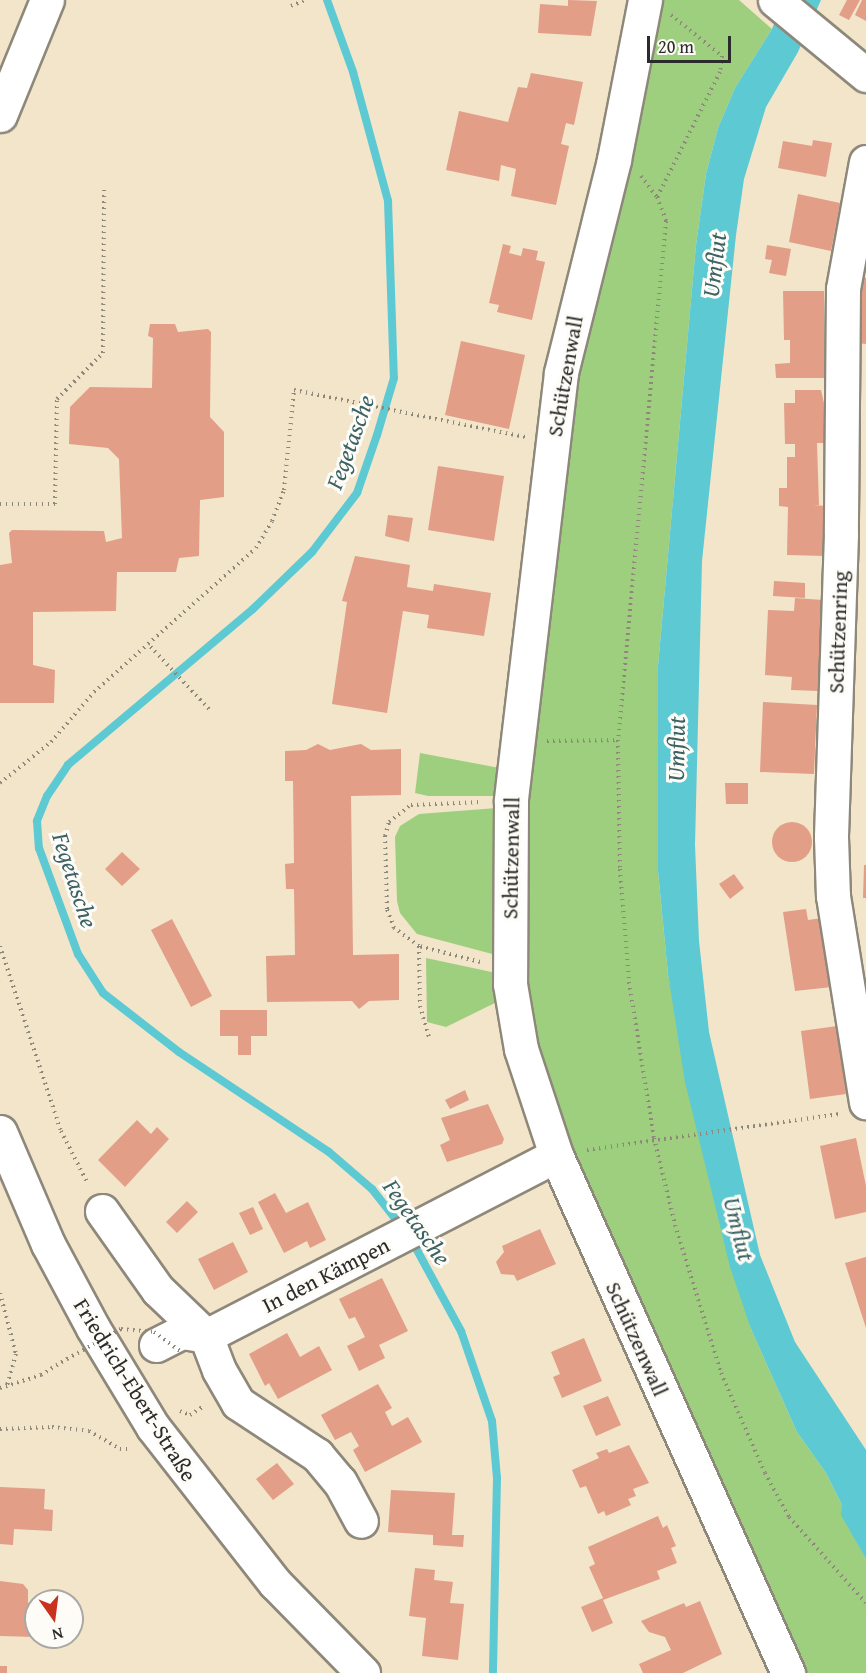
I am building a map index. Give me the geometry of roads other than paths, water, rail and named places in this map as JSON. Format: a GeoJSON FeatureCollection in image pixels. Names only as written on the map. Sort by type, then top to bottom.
{"type":"FeatureCollection","features":[{"type":"Feature","properties":{"kind":"street"},"geometry":{"type":"LineString","coordinates":[[0,115],[47,0]]}},
{"type":"Feature","properties":{"kind":"street"},"geometry":{"type":"LineString","coordinates":[[775,0],[866,75]]}},
{"type":"Feature","properties":{"kind":"street","name":"Schützenwall"},"geometry":{"type":"LineString","coordinates":[[653,4],[561,373],[511,801],[509,969],[521,1049],[556,1155],[788,1673]]}},
{"type":"Feature","properties":{"kind":"street","name":"Schützenring"},"geometry":{"type":"LineString","coordinates":[[858,1107],[833,896],[831,837],[841,555],[843,290],[866,162]]}},
{"type":"Feature","properties":{"kind":"street","name":"Friedrich-Ebert-Straße"},"geometry":{"type":"LineString","coordinates":[[0,1132],[48,1244],[93,1328],[153,1427],[275,1583],[363,1673]]}},
{"type":"Feature","properties":{"kind":"street","name":"In den Kämpen"},"geometry":{"type":"LineString","coordinates":[[181,1344],[556,1155]]}},
{"type":"Feature","properties":{"kind":"street"},"geometry":{"type":"LineString","coordinates":[[102,1211],[158,1290],[181,1344],[219,1370],[238,1403],[317,1455],[340,1482],[361,1521]]}},
{"type":"Feature","properties":{"kind":"water","name":"Umflut"},"geometry":{"type":"Polygon","coordinates":[[[783,0],[821,0],[798,52],[766,107],[744,179],[736,235],[702,561],[695,845],[699,941],[709,1032],[760,1255],[795,1342],[866,1450],[866,1559],[841,1515],[842,1505],[826,1473],[797,1432],[751,1329],[730,1267],[685,1082],[668,974],[658,871],[658,666],[696,245],[706,174],[718,128],[735,88],[772,29],[783,0]]]}},
{"type":"Feature","properties":{"kind":"waterway","name":"Fegetasche"},"geometry":{"type":"LineString","coordinates":[[327,0],[353,72],[388,201],[394,378],[357,493],[312,552],[253,609],[68,765],[47,796],[37,821],[39,848],[78,954],[103,993],[179,1052],[329,1152],[372,1189],[401,1226]]}},
{"type":"Feature","properties":{"kind":"waterway","name":"Fegetasche"},"geometry":{"type":"LineString","coordinates":[[411,1239],[461,1331],[492,1421],[497,1478],[493,1673]]}}]}
